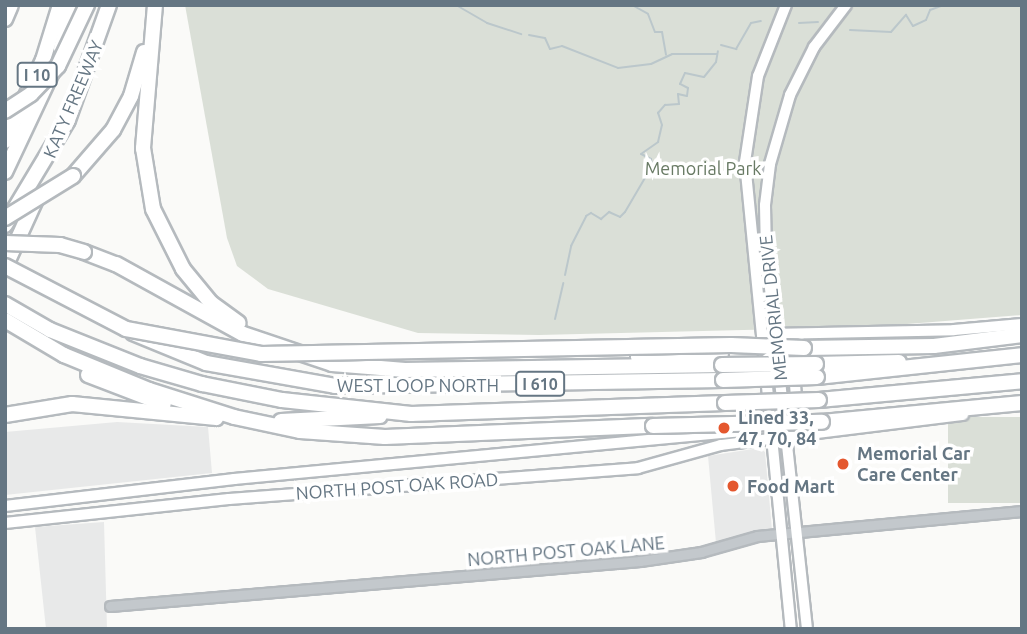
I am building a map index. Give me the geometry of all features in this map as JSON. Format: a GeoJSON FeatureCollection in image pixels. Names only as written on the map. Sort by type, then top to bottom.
{"type":"FeatureCollection","features":[{"type":"Feature","properties":{"kind":"highway","name":"I 10"},"geometry":{"type":"LineString","coordinates":[[5,141],[43,60],[60,5]]}},
{"type":"Feature","properties":{"kind":"highway"},"geometry":{"type":"LineString","coordinates":[[5,172],[49,82],[73,5]]}},
{"type":"Feature","properties":{"kind":"highway"},"geometry":{"type":"LineString","coordinates":[[5,105],[53,62],[85,5]]}},
{"type":"Feature","properties":{"kind":"highway"},"geometry":{"type":"LineString","coordinates":[[5,111],[31,94],[58,66],[85,5]]}},
{"type":"Feature","properties":{"kind":"highway","name":"KATY FREEWAY"},"geometry":{"type":"LineString","coordinates":[[5,225],[68,120],[109,5]]}},
{"type":"Feature","properties":{"kind":"highway"},"geometry":{"type":"LineString","coordinates":[[5,218],[73,176],[113,130],[131,96],[154,5]]}},
{"type":"Feature","properties":{"kind":"highway"},"geometry":{"type":"LineString","coordinates":[[154,5],[143,148],[153,209],[166,242],[198,288],[262,341]]}},
{"type":"Feature","properties":{"kind":"highway"},"geometry":{"type":"LineString","coordinates":[[5,19],[8,6]]}},
{"type":"Feature","properties":{"kind":"highway"},"geometry":{"type":"LineString","coordinates":[[5,267],[60,153],[68,120]]}},
{"type":"Feature","properties":{"kind":"highway"},"geometry":{"type":"LineString","coordinates":[[5,243],[60,245],[84,252],[262,341],[332,364],[444,370],[722,366],[816,370],[1022,355]]}},
{"type":"Feature","properties":{"kind":"highway","name":"WEST LOOP NORTH"},"geometry":{"type":"LineString","coordinates":[[5,267],[166,350],[228,368],[357,387],[722,366]]}},
{"type":"Feature","properties":{"kind":"highway"},"geometry":{"type":"LineString","coordinates":[[5,298],[40,338],[85,373],[132,395],[219,418]]}},
{"type":"Feature","properties":{"kind":"highway","name":"WEST LOOP NORTH"},"geometry":{"type":"LineString","coordinates":[[5,304],[50,330],[166,374],[252,395],[354,412],[411,414],[819,400],[1022,381]]}},
{"type":"Feature","properties":{"kind":"highway"},"geometry":{"type":"LineString","coordinates":[[5,320],[64,355],[149,390],[246,420],[320,433],[385,437],[821,429],[1022,403]]}},
{"type":"Feature","properties":{"kind":"highway"},"geometry":{"type":"LineString","coordinates":[[125,329],[261,354],[731,345],[809,348],[934,346],[1022,335]]}},
{"type":"Feature","properties":{"kind":"highway"},"geometry":{"type":"LineString","coordinates":[[722,366],[809,348]]}},
{"type":"Feature","properties":{"kind":"highway"},"geometry":{"type":"LineString","coordinates":[[5,415],[24,410],[88,405],[219,418],[354,412]]}},
{"type":"Feature","properties":{"kind":"main road","name":"MEMORIAL DRIVE"},"geometry":{"type":"LineString","coordinates":[[786,5],[762,63],[746,145],[760,334],[791,629]]}},
{"type":"Feature","properties":{"kind":"main road","name":"MEMORIAL DRIVE"},"geometry":{"type":"LineString","coordinates":[[807,629],[765,239],[770,164],[802,70],[846,5]]}},
{"type":"Feature","properties":{"kind":"main road"},"geometry":{"type":"LineString","coordinates":[[760,334],[819,334],[1022,324]]}},
{"type":"Feature","properties":{"kind":"main road"},"geometry":{"type":"LineString","coordinates":[[819,334],[800,343],[793,359],[800,420],[821,429]]}},
{"type":"Feature","properties":{"kind":"main road","name":"NORTH POST OAK ROAD"},"geometry":{"type":"LineString","coordinates":[[5,506],[647,437],[785,433],[1022,409]]}},
{"type":"Feature","properties":{"kind":"main road","name":"NORTH POST OAK ROAD"},"geometry":{"type":"LineString","coordinates":[[5,523],[229,499],[638,468],[709,447],[771,434]]}},
{"type":"Feature","properties":{"kind":"main road"},"geometry":{"type":"LineString","coordinates":[[781,533],[804,606]]}},
{"type":"Feature","properties":{"kind":"street","name":"NORTH POST OAK LANE"},"geometry":{"type":"LineString","coordinates":[[110,606],[646,560],[781,533],[1022,510]]}},
{"type":"Feature","properties":{"kind":"shaded area"},"geometry":{"type":"Polygon","coordinates":[[[117,422],[208,427],[212,473],[5,495],[5,432],[117,422]]]}},
{"type":"Feature","properties":{"kind":"shaded area"},"geometry":{"type":"Polygon","coordinates":[[[759,448],[765,452],[772,530],[716,543],[708,456],[759,448]]]}},
{"type":"Feature","properties":{"kind":"shaded area"},"geometry":{"type":"Polygon","coordinates":[[[104,522],[107,629],[46,629],[35,527],[104,522]]]}},
{"type":"Feature","properties":{"kind":"green space","name":"Memorial Park"},"geometry":{"type":"Polygon","coordinates":[[[185,5],[1022,5],[1022,315],[869,327],[539,335],[418,333],[268,289],[237,266],[227,238],[185,5]]]}},
{"type":"Feature","properties":{"kind":"green space"},"geometry":{"type":"Polygon","coordinates":[[[948,417],[1022,417],[1022,503],[948,503],[948,417]]]}},
{"type":"Feature","properties":{"kind":"waterway"},"geometry":{"type":"LineString","coordinates":[[456,5],[487,23],[521,34]]}},
{"type":"Feature","properties":{"kind":"waterway"},"geometry":{"type":"LineString","coordinates":[[632,5],[648,14],[655,32],[662,32],[666,55]]}},
{"type":"Feature","properties":{"kind":"waterway"},"geometry":{"type":"LineString","coordinates":[[850,30],[891,32],[906,15],[913,26],[926,20],[930,10],[944,5]]}},
{"type":"Feature","properties":{"kind":"waterway"},"geometry":{"type":"LineString","coordinates":[[721,45],[736,49],[751,23],[761,21]]}},
{"type":"Feature","properties":{"kind":"waterway"},"geometry":{"type":"LineString","coordinates":[[799,23],[818,22]]}},
{"type":"Feature","properties":{"kind":"waterway"},"geometry":{"type":"LineString","coordinates":[[529,35],[545,38],[550,49],[562,46],[618,68],[651,64],[672,54],[717,54]]}},
{"type":"Feature","properties":{"kind":"waterway"},"geometry":{"type":"LineString","coordinates":[[565,275],[571,246],[586,216],[591,213],[601,219],[609,212],[620,217],[625,212],[652,166],[651,159],[641,154],[658,142],[662,125],[658,113],[665,105],[679,104],[678,94],[687,96],[688,88],[680,84],[685,73],[704,77],[716,62],[718,51]]}},
{"type":"Feature","properties":{"kind":"waterway"},"geometry":{"type":"LineString","coordinates":[[555,319],[563,283]]}},
{"type":"Feature","properties":{"kind":"place","name":"Lined 33, 47, 70, 84"},"geometry":{"type":"Point","coordinates":[724,428]}},
{"type":"Feature","properties":{"kind":"place","name":"Memorial Car Care Center"},"geometry":{"type":"Point","coordinates":[843,464]}},
{"type":"Feature","properties":{"kind":"place","name":"Food Mart"},"geometry":{"type":"Point","coordinates":[733,486]}}]}
